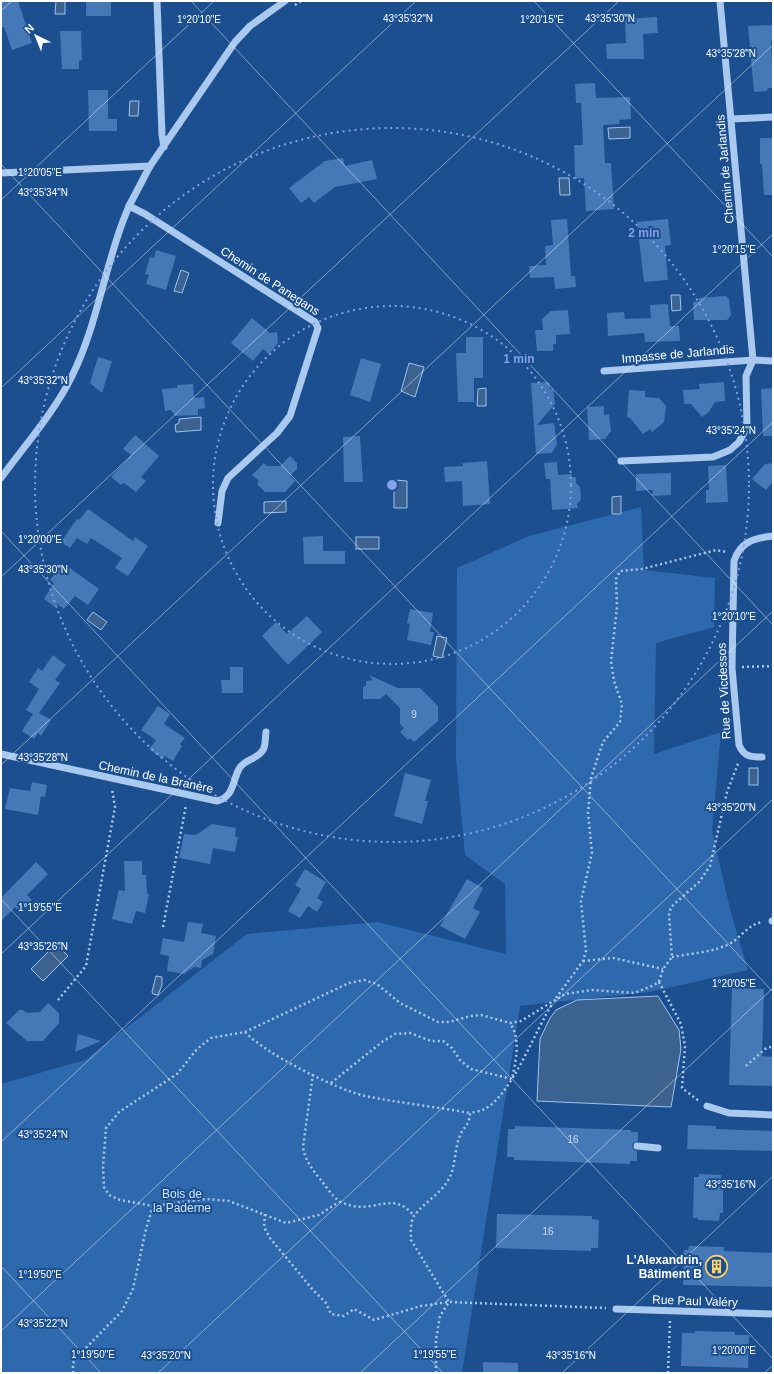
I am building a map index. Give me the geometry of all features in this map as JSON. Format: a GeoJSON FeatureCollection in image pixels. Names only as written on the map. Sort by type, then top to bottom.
{"type":"FeatureCollection","features":[{"type":"Feature","properties":{"kind":"street"},"geometry":{"type":"LineString","coordinates":[[157,1],[162,135],[164,147]]}},
{"type":"Feature","properties":{"kind":"street"},"geometry":{"type":"LineString","coordinates":[[1,478],[55,404],[76,367],[128,206],[150,166],[235,42],[250,26],[285,1]]}},
{"type":"Feature","properties":{"kind":"street","name":"Chemin de Jarlandis"},"geometry":{"type":"LineString","coordinates":[[720,1],[753,360]]}},
{"type":"Feature","properties":{"kind":"street"},"geometry":{"type":"LineString","coordinates":[[732,119],[773,117]]}},
{"type":"Feature","properties":{"kind":"street"},"geometry":{"type":"LineString","coordinates":[[1,173],[150,166]]}},
{"type":"Feature","properties":{"kind":"street","name":"Chemin de Panegans"},"geometry":{"type":"LineString","coordinates":[[128,206],[145,214],[315,322],[318,328],[288,419],[277,433],[228,478],[222,491],[218,523]]}},
{"type":"Feature","properties":{"kind":"street"},"geometry":{"type":"LineString","coordinates":[[621,461],[713,457],[730,450],[739,442],[747,427],[746,376],[753,360]]}},
{"type":"Feature","properties":{"kind":"street","name":"Impasse de Jarlandis"},"geometry":{"type":"LineString","coordinates":[[604,371],[753,360],[773,361]]}},
{"type":"Feature","properties":{"kind":"street"},"geometry":{"type":"LineString","coordinates":[[736,554],[741,547],[752,539],[773,536]]}},
{"type":"Feature","properties":{"kind":"street","name":"Rue de Vicdessos"},"geometry":{"type":"LineString","coordinates":[[736,554],[734,561],[732,668],[739,746],[742,753],[748,756],[762,757]]}},
{"type":"Feature","properties":{"kind":"street","name":"Chemin de la Branère"},"geometry":{"type":"LineString","coordinates":[[1,754],[210,801],[224,799],[233,786],[239,769],[244,763],[257,757],[262,752],[266,732]]}},
{"type":"Feature","properties":{"kind":"street"},"geometry":{"type":"LineString","coordinates":[[707,1106],[729,1113],[773,1115]]}},
{"type":"Feature","properties":{"kind":"street"},"geometry":{"type":"LineString","coordinates":[[638,1146],[658,1148]]}},
{"type":"Feature","properties":{"kind":"street","name":"Rue Paul Valéry"},"geometry":{"type":"LineString","coordinates":[[616,1309],[773,1314]]}},
{"type":"Feature","properties":{"kind":"path"},"geometry":{"type":"LineString","coordinates":[[290,9],[301,1]]}},
{"type":"Feature","properties":{"kind":"path"},"geometry":{"type":"LineString","coordinates":[[245,1032],[260,1045],[287,1062],[331,1083],[364,1095],[470,1113],[486,1108],[502,1093],[512,1079],[555,1001],[583,961],[586,951],[581,902],[592,853],[588,812],[591,778],[603,742],[620,722],[622,704],[614,681],[611,661],[617,607],[616,579],[620,571],[626,569],[642,568],[716,550],[736,554]]}},
{"type":"Feature","properties":{"kind":"path"},"geometry":{"type":"LineString","coordinates":[[732,668],[773,666]]}},
{"type":"Feature","properties":{"kind":"path"},"geometry":{"type":"LineString","coordinates":[[707,1106],[694,1099],[682,1088],[685,1046],[681,1024],[659,982],[663,969],[672,957],[669,915],[671,907],[698,882],[710,866],[727,792],[742,753]]}},
{"type":"Feature","properties":{"kind":"path"},"geometry":{"type":"LineString","coordinates":[[58,1000],[86,966],[115,807],[111,778]]}},
{"type":"Feature","properties":{"kind":"path"},"geometry":{"type":"LineString","coordinates":[[163,927],[188,796]]}},
{"type":"Feature","properties":{"kind":"path"},"geometry":{"type":"LineString","coordinates":[[672,957],[725,946],[733,942],[754,923],[773,921]]}},
{"type":"Feature","properties":{"kind":"path"},"geometry":{"type":"LineString","coordinates":[[583,961],[613,958],[663,969]]}},
{"type":"Feature","properties":{"kind":"path"},"geometry":{"type":"LineString","coordinates":[[339,1202],[319,1215],[286,1223],[228,1201],[206,1199],[153,1206],[120,1200],[109,1195],[104,1187],[103,1168],[106,1128],[119,1112],[177,1074],[197,1049],[211,1038],[245,1032],[349,983],[364,980],[376,984],[400,1003],[438,1022],[449,1022],[470,1016],[481,1015],[510,1023],[521,1021],[565,994],[592,990],[634,993],[659,982]]}},
{"type":"Feature","properties":{"kind":"path"},"geometry":{"type":"LineString","coordinates":[[510,1023],[514,1030],[517,1042],[516,1063],[512,1079]]}},
{"type":"Feature","properties":{"kind":"path"},"geometry":{"type":"LineString","coordinates":[[331,1083],[382,1042],[395,1034],[410,1033],[431,1041],[443,1041],[452,1048],[460,1060],[471,1069],[512,1079]]}},
{"type":"Feature","properties":{"kind":"path"},"geometry":{"type":"LineString","coordinates":[[746,1066],[765,1049],[773,1046]]}},
{"type":"Feature","properties":{"kind":"path"},"geometry":{"type":"LineString","coordinates":[[312,1074],[303,1147],[305,1158],[339,1202],[367,1208],[390,1202],[400,1203],[409,1209],[414,1216]]}},
{"type":"Feature","properties":{"kind":"path"},"geometry":{"type":"LineString","coordinates":[[449,1302],[411,1240],[411,1229],[414,1216],[437,1195],[448,1181],[454,1166],[459,1137],[469,1124],[470,1113]]}},
{"type":"Feature","properties":{"kind":"path"},"geometry":{"type":"LineString","coordinates":[[73,1373],[73,1363],[77,1357],[122,1311],[125,1306],[133,1289],[146,1229],[153,1206]]}},
{"type":"Feature","properties":{"kind":"path"},"geometry":{"type":"LineString","coordinates":[[265,1214],[264,1227],[270,1238],[313,1290],[326,1303],[331,1314],[344,1316],[354,1309],[374,1320],[421,1306],[449,1302],[616,1309]]}},
{"type":"Feature","properties":{"kind":"path"},"geometry":{"type":"LineString","coordinates":[[436,1373],[436,1340],[440,1316],[449,1302]]}},
{"type":"Feature","properties":{"kind":"path"},"geometry":{"type":"LineString","coordinates":[[668,1373],[670,1311]]}},
{"type":"Feature","properties":{"kind":"green space","name":"Bois de la Paderne"},"geometry":{"type":"Polygon","coordinates":[[[641,507],[644,570],[715,578],[714,627],[656,643],[654,754],[721,732],[712,831],[731,913],[748,970],[649,992],[520,1006],[462,1373],[1,1373],[1,1084],[85,1060],[247,934],[378,922],[506,954],[505,884],[465,855],[456,759],[457,568],[529,536],[641,507]]]}},
{"type":"Feature","properties":{"kind":"shaded area"},"geometry":{"type":"Polygon","coordinates":[[[56,1],[65,1],[65,14],[55,14],[56,1]]]}},
{"type":"Feature","properties":{"kind":"shaded area"},"geometry":{"type":"Polygon","coordinates":[[[130,101],[139,101],[138,116],[129,116],[130,101]]]}},
{"type":"Feature","properties":{"kind":"shaded area"},"geometry":{"type":"Polygon","coordinates":[[[630,127],[630,138],[609,139],[608,128],[630,127]]]}},
{"type":"Feature","properties":{"kind":"shaded area"},"geometry":{"type":"Polygon","coordinates":[[[559,178],[569,178],[570,195],[560,195],[559,178]]]}},
{"type":"Feature","properties":{"kind":"shaded area"},"geometry":{"type":"Polygon","coordinates":[[[181,270],[189,273],[182,293],[174,291],[181,270]]]}},
{"type":"Feature","properties":{"kind":"shaded area"},"geometry":{"type":"Polygon","coordinates":[[[671,295],[680,295],[681,310],[672,311],[671,295]]]}},
{"type":"Feature","properties":{"kind":"shaded area"},"geometry":{"type":"Polygon","coordinates":[[[409,363],[424,367],[415,397],[401,391],[409,363]]]}},
{"type":"Feature","properties":{"kind":"shaded area"},"geometry":{"type":"Polygon","coordinates":[[[486,388],[486,406],[477,406],[478,389],[486,388]]]}},
{"type":"Feature","properties":{"kind":"shaded area"},"geometry":{"type":"Polygon","coordinates":[[[201,417],[201,430],[176,432],[175,425],[179,423],[179,419],[201,417]]]}},
{"type":"Feature","properties":{"kind":"shaded area"},"geometry":{"type":"Polygon","coordinates":[[[394,480],[407,481],[407,508],[394,508],[394,480]]]}},
{"type":"Feature","properties":{"kind":"shaded area"},"geometry":{"type":"Polygon","coordinates":[[[621,496],[621,514],[612,514],[612,497],[621,496]]]}},
{"type":"Feature","properties":{"kind":"shaded area"},"geometry":{"type":"Polygon","coordinates":[[[286,501],[286,512],[264,513],[264,502],[286,501]]]}},
{"type":"Feature","properties":{"kind":"shaded area"},"geometry":{"type":"Polygon","coordinates":[[[356,537],[379,537],[379,549],[356,549],[356,537]]]}},
{"type":"Feature","properties":{"kind":"shaded area"},"geometry":{"type":"Polygon","coordinates":[[[93,612],[107,622],[101,630],[87,620],[93,612]]]}},
{"type":"Feature","properties":{"kind":"shaded area"},"geometry":{"type":"Polygon","coordinates":[[[437,636],[447,638],[442,658],[433,656],[437,636]]]}},
{"type":"Feature","properties":{"kind":"shaded area"},"geometry":{"type":"Polygon","coordinates":[[[749,768],[758,768],[758,785],[749,785],[749,768]]]}},
{"type":"Feature","properties":{"kind":"shaded area"},"geometry":{"type":"Polygon","coordinates":[[[56,944],[68,956],[43,981],[31,969],[56,944]]]}},
{"type":"Feature","properties":{"kind":"shaded area"},"geometry":{"type":"Polygon","coordinates":[[[156,976],[162,977],[162,985],[158,995],[153,994],[152,992],[156,976]]]}},
{"type":"Feature","properties":{"kind":"shaded area"},"geometry":{"type":"Polygon","coordinates":[[[658,996],[679,1030],[681,1049],[671,1107],[537,1101],[540,1039],[550,1018],[556,1010],[577,1000],[658,996]]]}},
{"type":"Feature","properties":{"kind":"building"},"geometry":{"type":"Polygon","coordinates":[[[1,1],[18,1],[32,43],[12,50],[4,27],[1,28],[1,1]]]}},
{"type":"Feature","properties":{"kind":"building"},"geometry":{"type":"Polygon","coordinates":[[[86,1],[111,1],[111,16],[86,16],[86,1]]]}},
{"type":"Feature","properties":{"kind":"building"},"geometry":{"type":"Polygon","coordinates":[[[657,17],[658,33],[643,34],[644,59],[607,59],[606,44],[626,43],[625,19],[657,17]]]}},
{"type":"Feature","properties":{"kind":"building"},"geometry":{"type":"Polygon","coordinates":[[[773,25],[773,40],[771,40],[773,88],[768,88],[767,91],[754,92],[748,26],[773,25]]]}},
{"type":"Feature","properties":{"kind":"building"},"geometry":{"type":"Polygon","coordinates":[[[60,31],[81,31],[82,60],[79,61],[79,69],[62,69],[60,31]]]}},
{"type":"Feature","properties":{"kind":"building"},"geometry":{"type":"Polygon","coordinates":[[[595,83],[596,98],[630,97],[631,119],[619,120],[620,124],[603,125],[605,163],[611,163],[614,209],[586,211],[584,178],[575,179],[574,145],[583,145],[581,103],[576,103],[575,84],[595,83]]]}},
{"type":"Feature","properties":{"kind":"building"},"geometry":{"type":"Polygon","coordinates":[[[88,90],[108,90],[108,119],[117,119],[117,131],[89,131],[88,90]]]}},
{"type":"Feature","properties":{"kind":"building"},"geometry":{"type":"Polygon","coordinates":[[[760,138],[773,138],[773,195],[764,195],[762,164],[760,164],[760,138]]]}},
{"type":"Feature","properties":{"kind":"building"},"geometry":{"type":"Polygon","coordinates":[[[343,158],[345,166],[372,160],[377,179],[335,187],[314,203],[309,197],[301,203],[289,188],[325,161],[343,158]]]}},
{"type":"Feature","properties":{"kind":"building"},"geometry":{"type":"Polygon","coordinates":[[[567,219],[571,276],[575,276],[576,287],[555,289],[554,277],[530,278],[529,266],[546,265],[545,246],[553,245],[551,220],[567,219]]]}},
{"type":"Feature","properties":{"kind":"building"},"geometry":{"type":"Polygon","coordinates":[[[668,219],[671,245],[665,246],[668,280],[644,282],[637,222],[668,219]]]}},
{"type":"Feature","properties":{"kind":"building"},"geometry":{"type":"Polygon","coordinates":[[[156,250],[176,256],[166,290],[146,284],[149,275],[145,274],[150,257],[154,258],[156,250]]]}},
{"type":"Feature","properties":{"kind":"building"},"geometry":{"type":"Polygon","coordinates":[[[726,296],[729,299],[731,315],[727,320],[694,320],[693,302],[699,301],[699,298],[726,296]]]}},
{"type":"Feature","properties":{"kind":"building"},"geometry":{"type":"Polygon","coordinates":[[[668,304],[670,326],[679,326],[680,341],[645,342],[644,333],[608,336],[607,313],[624,312],[625,319],[651,318],[650,305],[668,304]]]}},
{"type":"Feature","properties":{"kind":"building"},"geometry":{"type":"Polygon","coordinates":[[[568,310],[570,334],[556,335],[556,344],[553,344],[553,351],[537,351],[535,330],[543,330],[542,319],[551,311],[568,310]]]}},
{"type":"Feature","properties":{"kind":"building"},"geometry":{"type":"Polygon","coordinates":[[[252,318],[270,333],[277,332],[278,343],[269,354],[263,349],[253,361],[231,343],[252,318]]]}},
{"type":"Feature","properties":{"kind":"building"},"geometry":{"type":"Polygon","coordinates":[[[466,337],[483,337],[483,378],[474,378],[474,402],[458,402],[456,353],[466,353],[466,337]]]}},
{"type":"Feature","properties":{"kind":"building"},"geometry":{"type":"Polygon","coordinates":[[[98,357],[112,361],[102,393],[90,383],[98,357]]]}},
{"type":"Feature","properties":{"kind":"building"},"geometry":{"type":"Polygon","coordinates":[[[361,358],[381,364],[370,402],[350,395],[361,358]]]}},
{"type":"Feature","properties":{"kind":"building"},"geometry":{"type":"Polygon","coordinates":[[[549,382],[550,389],[553,388],[555,404],[537,425],[554,423],[557,444],[552,453],[536,454],[531,383],[549,382]]]}},
{"type":"Feature","properties":{"kind":"building"},"geometry":{"type":"Polygon","coordinates":[[[724,382],[725,401],[715,402],[708,413],[702,417],[691,404],[684,404],[683,390],[700,389],[699,384],[724,382]]]}},
{"type":"Feature","properties":{"kind":"building"},"geometry":{"type":"Polygon","coordinates":[[[193,384],[194,398],[204,397],[205,408],[198,409],[198,415],[175,416],[171,410],[165,411],[162,389],[177,388],[177,385],[193,384]]]}},
{"type":"Feature","properties":{"kind":"building"},"geometry":{"type":"Polygon","coordinates":[[[773,388],[773,436],[763,436],[761,389],[773,388]]]}},
{"type":"Feature","properties":{"kind":"building"},"geometry":{"type":"Polygon","coordinates":[[[629,390],[645,391],[645,397],[659,398],[666,406],[664,422],[652,432],[650,429],[643,434],[630,418],[627,417],[629,390]]]}},
{"type":"Feature","properties":{"kind":"building"},"geometry":{"type":"Polygon","coordinates":[[[604,406],[604,415],[609,414],[611,431],[605,439],[589,440],[587,407],[604,406]]]}},
{"type":"Feature","properties":{"kind":"building"},"geometry":{"type":"Polygon","coordinates":[[[135,435],[159,456],[141,477],[146,481],[136,492],[124,483],[121,485],[111,477],[131,455],[123,449],[135,435]]]}},
{"type":"Feature","properties":{"kind":"building"},"geometry":{"type":"Polygon","coordinates":[[[360,436],[363,482],[344,482],[343,437],[360,436]]]}},
{"type":"Feature","properties":{"kind":"building"},"geometry":{"type":"Polygon","coordinates":[[[290,456],[297,463],[297,469],[290,476],[295,481],[285,492],[265,492],[257,484],[259,481],[252,475],[264,463],[267,466],[280,466],[290,456]]]}},
{"type":"Feature","properties":{"kind":"building"},"geometry":{"type":"Polygon","coordinates":[[[487,461],[490,504],[463,506],[462,481],[445,482],[444,467],[463,466],[463,463],[487,461]]]}},
{"type":"Feature","properties":{"kind":"building"},"geometry":{"type":"Polygon","coordinates":[[[557,462],[558,475],[572,474],[572,477],[576,477],[576,483],[580,487],[581,500],[577,504],[578,508],[552,510],[550,479],[546,479],[544,463],[557,462]]]}},
{"type":"Feature","properties":{"kind":"building"},"geometry":{"type":"Polygon","coordinates":[[[773,463],[773,482],[766,490],[752,479],[765,464],[773,463]]]}},
{"type":"Feature","properties":{"kind":"building"},"geometry":{"type":"Polygon","coordinates":[[[726,465],[728,502],[706,503],[706,490],[709,490],[708,466],[726,465]]]}},
{"type":"Feature","properties":{"kind":"building"},"geometry":{"type":"Polygon","coordinates":[[[671,473],[671,495],[652,496],[653,490],[636,491],[636,474],[671,473]]]}},
{"type":"Feature","properties":{"kind":"building"},"geometry":{"type":"Polygon","coordinates":[[[88,509],[133,541],[135,537],[148,546],[128,576],[115,568],[122,558],[91,538],[87,544],[77,538],[70,548],[61,542],[77,519],[79,520],[88,509]]]}},
{"type":"Feature","properties":{"kind":"building"},"geometry":{"type":"Polygon","coordinates":[[[323,536],[323,551],[345,551],[345,564],[304,564],[303,537],[323,536]]]}},
{"type":"Feature","properties":{"kind":"building"},"geometry":{"type":"Polygon","coordinates":[[[63,563],[99,589],[88,605],[75,596],[64,609],[57,604],[55,607],[44,599],[54,583],[50,580],[63,563]]]}},
{"type":"Feature","properties":{"kind":"building"},"geometry":{"type":"Polygon","coordinates":[[[410,609],[433,613],[430,632],[434,632],[431,645],[407,640],[410,624],[407,623],[410,609]]]}},
{"type":"Feature","properties":{"kind":"building"},"geometry":{"type":"Polygon","coordinates":[[[307,616],[322,632],[288,665],[262,636],[276,622],[287,634],[307,616]]]}},
{"type":"Feature","properties":{"kind":"building"},"geometry":{"type":"Polygon","coordinates":[[[53,655],[66,665],[55,680],[60,683],[39,713],[51,720],[41,736],[38,733],[34,739],[22,731],[33,714],[26,710],[39,689],[29,682],[38,668],[42,671],[53,655]]]}},
{"type":"Feature","properties":{"kind":"building"},"geometry":{"type":"Polygon","coordinates":[[[230,667],[243,667],[243,693],[222,693],[221,680],[230,680],[230,667]]]}},
{"type":"Feature","properties":{"kind":"building"},"geometry":{"type":"Polygon","coordinates":[[[369,675],[398,688],[420,688],[438,706],[438,721],[414,742],[410,738],[408,740],[400,732],[404,728],[400,724],[400,708],[386,694],[380,699],[363,699],[363,687],[366,686],[366,681],[373,680],[369,675]]]}},
{"type":"Feature","properties":{"kind":"building"},"geometry":{"type":"Polygon","coordinates":[[[158,706],[170,714],[164,724],[185,738],[180,744],[182,746],[173,761],[165,756],[163,759],[149,749],[156,740],[141,730],[158,706]]]}},
{"type":"Feature","properties":{"kind":"building"},"geometry":{"type":"Polygon","coordinates":[[[405,773],[431,780],[425,801],[428,801],[422,824],[394,816],[405,773]]]}},
{"type":"Feature","properties":{"kind":"building"},"geometry":{"type":"Polygon","coordinates":[[[32,782],[47,785],[45,797],[41,796],[38,815],[5,809],[10,788],[30,791],[32,782]]]}},
{"type":"Feature","properties":{"kind":"building"},"geometry":{"type":"Polygon","coordinates":[[[212,824],[236,828],[235,837],[238,837],[235,852],[213,848],[210,864],[179,858],[184,834],[196,835],[212,824]]]}},
{"type":"Feature","properties":{"kind":"building"},"geometry":{"type":"Polygon","coordinates":[[[124,861],[142,861],[142,875],[146,875],[147,894],[149,894],[145,913],[136,911],[132,924],[112,919],[119,890],[125,891],[124,861]]]}},
{"type":"Feature","properties":{"kind":"building"},"geometry":{"type":"Polygon","coordinates":[[[36,862],[48,874],[27,895],[32,900],[20,912],[15,907],[1,921],[1,898],[36,862]]]}},
{"type":"Feature","properties":{"kind":"building"},"geometry":{"type":"Polygon","coordinates":[[[305,869],[326,882],[317,898],[323,902],[317,912],[308,906],[300,918],[288,911],[301,889],[295,885],[305,869]]]}},
{"type":"Feature","properties":{"kind":"building"},"geometry":{"type":"Polygon","coordinates":[[[467,879],[483,888],[473,908],[480,912],[465,939],[440,926],[467,879]]]}},
{"type":"Feature","properties":{"kind":"building"},"geometry":{"type":"Polygon","coordinates":[[[188,922],[203,924],[201,933],[216,936],[213,954],[202,960],[201,968],[194,967],[184,974],[167,971],[169,956],[160,954],[163,938],[184,942],[188,922]]]}},
{"type":"Feature","properties":{"kind":"building"},"geometry":{"type":"Polygon","coordinates":[[[732,988],[764,989],[762,1056],[773,1057],[773,1086],[729,1085],[732,988]]]}},
{"type":"Feature","properties":{"kind":"building"},"geometry":{"type":"Polygon","coordinates":[[[48,1003],[59,1013],[59,1023],[43,1041],[27,1041],[6,1023],[19,1010],[23,1010],[27,1013],[40,1012],[48,1003]]]}},
{"type":"Feature","properties":{"kind":"building"},"geometry":{"type":"Polygon","coordinates":[[[78,1034],[101,1041],[75,1052],[78,1034]]]}},
{"type":"Feature","properties":{"kind":"building"},"geometry":{"type":"Polygon","coordinates":[[[688,1125],[716,1126],[716,1129],[773,1131],[773,1151],[687,1149],[688,1125]]]}},
{"type":"Feature","properties":{"kind":"building"},"geometry":{"type":"Polygon","coordinates":[[[515,1126],[631,1130],[631,1132],[638,1132],[638,1141],[633,1143],[632,1146],[634,1150],[637,1151],[637,1161],[630,1161],[630,1164],[514,1160],[514,1157],[507,1157],[508,1129],[515,1129],[515,1126]]]}},
{"type":"Feature","properties":{"kind":"building"},"geometry":{"type":"Polygon","coordinates":[[[699,1174],[721,1175],[721,1184],[723,1184],[723,1213],[720,1213],[719,1221],[698,1220],[698,1218],[693,1218],[694,1177],[699,1177],[699,1174]]]}},
{"type":"Feature","properties":{"kind":"building"},"geometry":{"type":"Polygon","coordinates":[[[497,1214],[592,1216],[592,1219],[599,1220],[598,1248],[591,1248],[591,1251],[496,1248],[497,1214]]]}},
{"type":"Feature","properties":{"kind":"building","name":"L'Alexandrin, Bâtiment B"},"geometry":{"type":"Polygon","coordinates":[[[689,1246],[724,1247],[724,1251],[773,1253],[773,1287],[683,1285],[684,1250],[688,1250],[689,1246]]]}},
{"type":"Feature","properties":{"kind":"building"},"geometry":{"type":"Polygon","coordinates":[[[695,1331],[735,1332],[735,1335],[749,1335],[748,1368],[681,1366],[682,1333],[695,1333],[695,1331]]]}},
{"type":"Feature","properties":{"kind":"building"},"geometry":{"type":"Polygon","coordinates":[[[483,1362],[518,1363],[518,1373],[483,1373],[483,1362]]]}},
{"type":"Feature","properties":{"kind":"place","name":"L'Alexandrin, Bâtiment B"},"geometry":{"type":"Point","coordinates":[717,1267]}}]}
